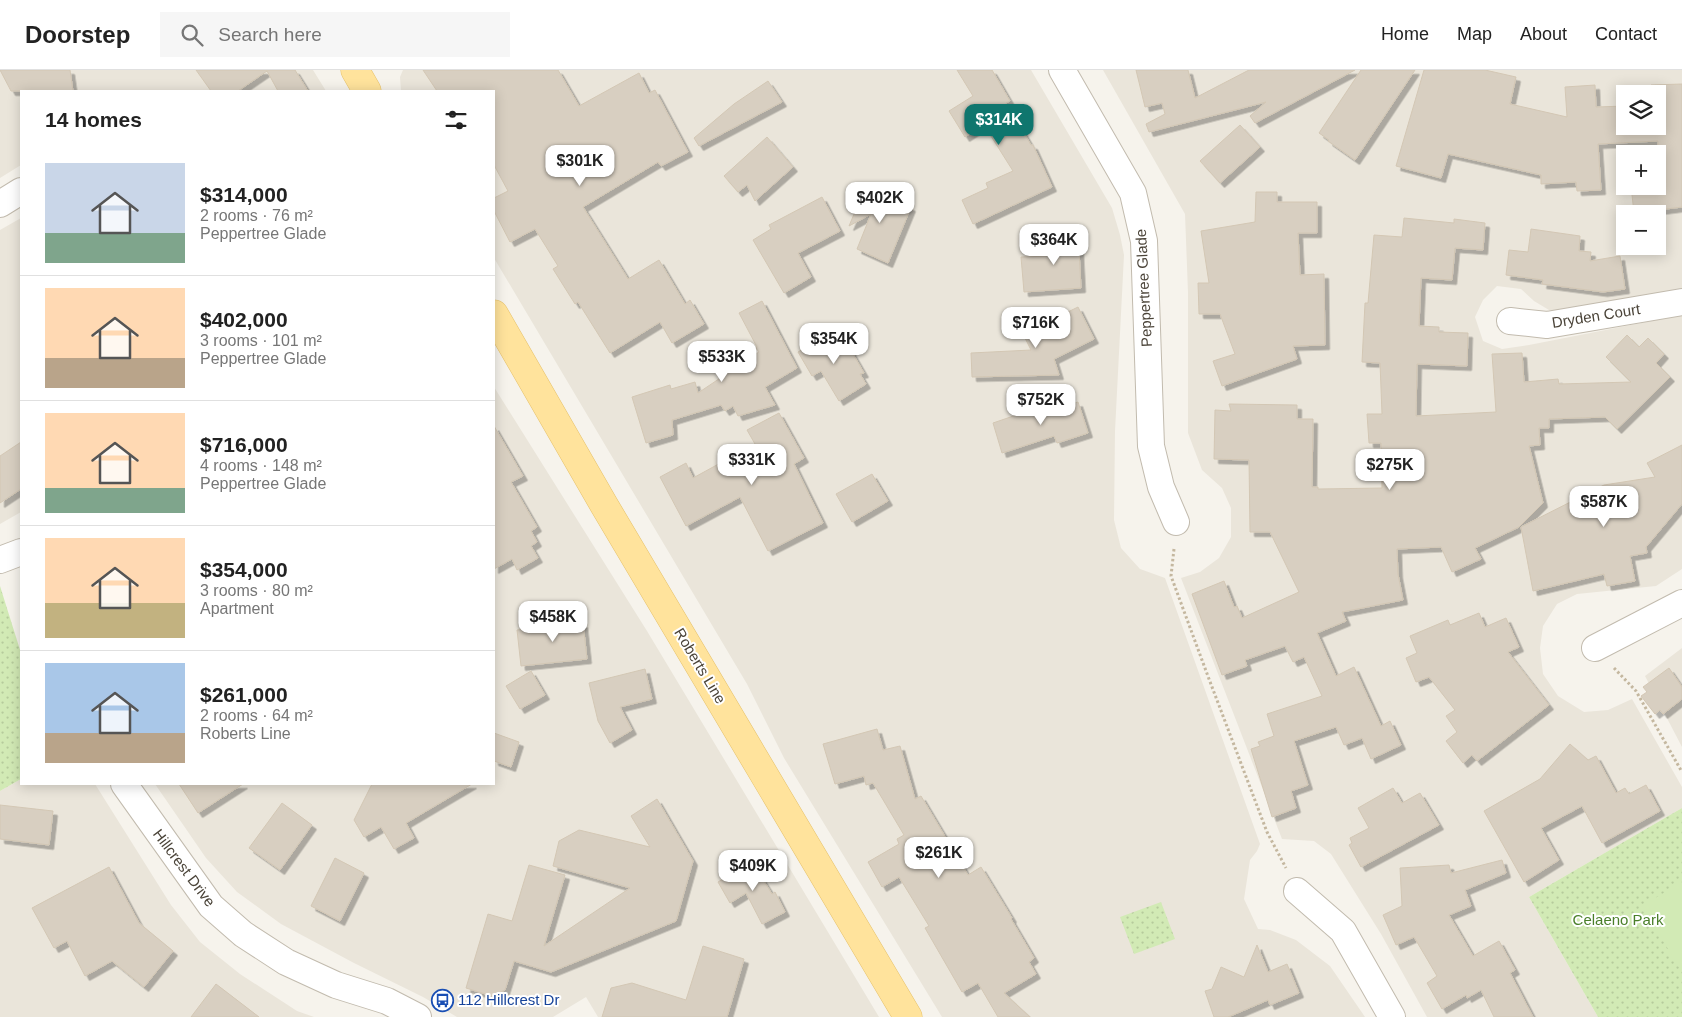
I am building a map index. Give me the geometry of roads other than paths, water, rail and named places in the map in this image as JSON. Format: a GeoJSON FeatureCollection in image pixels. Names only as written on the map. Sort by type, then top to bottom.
{"type":"FeatureCollection","features":[{"type":"Feature","properties":{"kind":"main road"},"geometry":{"type":"LineString","coordinates":[[354,70],[366,90]]}},
{"type":"Feature","properties":{"kind":"main road","name":"Roberts Line"},"geometry":{"type":"LineString","coordinates":[[495,316],[609,513],[908,1017]]}},
{"type":"Feature","properties":{"kind":"street","name":"Peppertree Glade"},"geometry":{"type":"LineString","coordinates":[[1062,70],[1133,193],[1144,241],[1151,446],[1161,487],[1176,522]]}},
{"type":"Feature","properties":{"kind":"street"},"geometry":{"type":"LineString","coordinates":[[0,204],[20,192]]}},
{"type":"Feature","properties":{"kind":"street","name":"Dryden Court"},"geometry":{"type":"LineString","coordinates":[[1510,321],[1547,325],[1682,302]]}},
{"type":"Feature","properties":{"kind":"street"},"geometry":{"type":"LineString","coordinates":[[0,560],[20,552]]}},
{"type":"Feature","properties":{"kind":"street"},"geometry":{"type":"LineString","coordinates":[[1594,648],[1682,602]]}},
{"type":"Feature","properties":{"kind":"street","name":"Hillcrest Drive"},"geometry":{"type":"LineString","coordinates":[[125,785],[211,906],[243,934],[286,962],[336,985],[388,1000],[418,1017]]}},
{"type":"Feature","properties":{"kind":"street"},"geometry":{"type":"LineString","coordinates":[[1297,891],[1343,931],[1392,1017]]}},
{"type":"Feature","properties":{"kind":"place","name":"112 Hillcrest Dr"},"geometry":{"type":"Point","coordinates":[442,1000]}},
{"type":"Feature","properties":{"kind":"park label","name":"Celaeno Park"},"geometry":{"type":"Point","coordinates":[1618,920]}}]}
